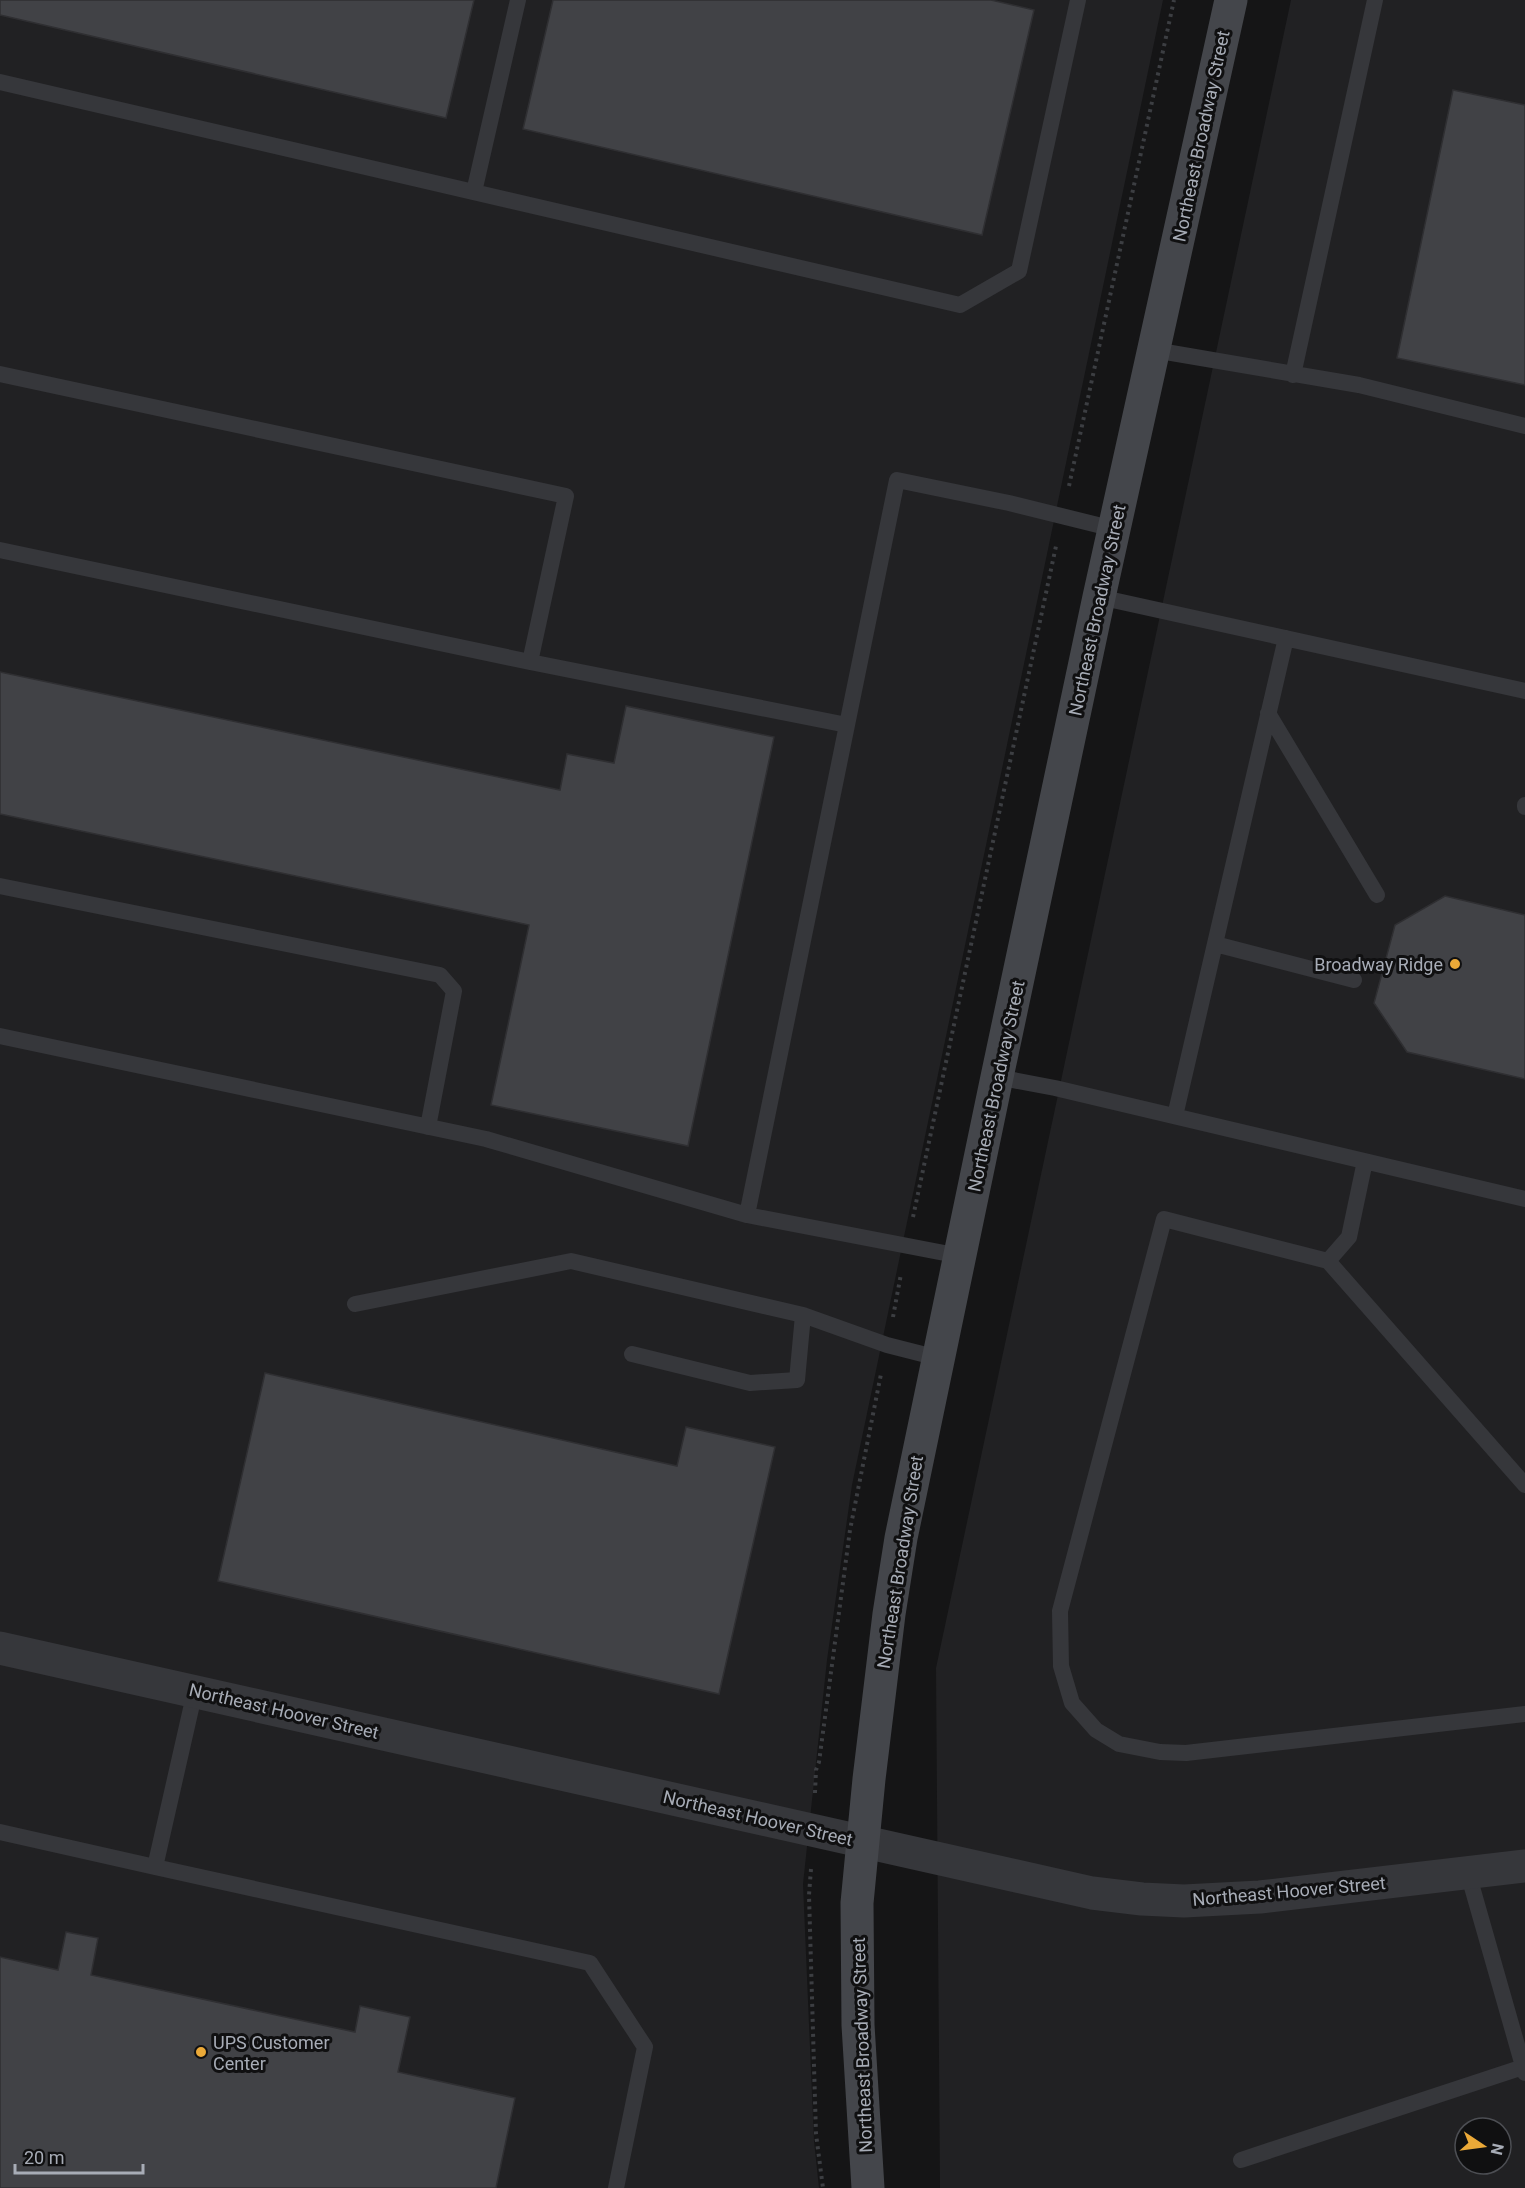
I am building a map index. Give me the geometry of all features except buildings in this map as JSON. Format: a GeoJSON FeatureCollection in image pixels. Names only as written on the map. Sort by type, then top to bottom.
{"type":"FeatureCollection","features":[{"type":"Feature","properties":{"kind":"main road","name":"Northeast Broadway Street"},"geometry":{"type":"LineString","coordinates":[[868,2187],[858,2025],[857,1903],[862,1841],[889,1614],[938,1358],[997,1077],[1114,529],[1231,0]]}},
{"type":"Feature","properties":{"kind":"street","name":"Northeast Hoover Street"},"geometry":{"type":"LineString","coordinates":[[0,1648],[1092,1893],[1184,1901],[1260,1897],[1525,1866]]}},
{"type":"Feature","properties":{"kind":"lane"},"geometry":{"type":"LineString","coordinates":[[474,192],[518,0]]}},
{"type":"Feature","properties":{"kind":"lane"},"geometry":{"type":"LineString","coordinates":[[0,82],[960,304],[1019,271],[1078,0]]}},
{"type":"Feature","properties":{"kind":"lane"},"geometry":{"type":"LineString","coordinates":[[1293,375],[1375,0]]}},
{"type":"Feature","properties":{"kind":"lane"},"geometry":{"type":"LineString","coordinates":[[1154,350],[1359,385],[1525,426]]}},
{"type":"Feature","properties":{"kind":"lane"},"geometry":{"type":"LineString","coordinates":[[0,374],[566,496],[530,662]]}},
{"type":"Feature","properties":{"kind":"lane"},"geometry":{"type":"LineString","coordinates":[[747,1215],[897,480],[1114,529]]}},
{"type":"Feature","properties":{"kind":"lane"},"geometry":{"type":"LineString","coordinates":[[0,550],[530,662],[847,725]]}},
{"type":"Feature","properties":{"kind":"lane"},"geometry":{"type":"LineString","coordinates":[[1100,597],[1525,691]]}},
{"type":"Feature","properties":{"kind":"lane"},"geometry":{"type":"LineString","coordinates":[[1175,1116],[1286,638]]}},
{"type":"Feature","properties":{"kind":"lane"},"geometry":{"type":"LineString","coordinates":[[1268,713],[1377,895]]}},
{"type":"Feature","properties":{"kind":"lane"},"geometry":{"type":"LineString","coordinates":[[0,886],[440,975],[454,991],[428,1126]]}},
{"type":"Feature","properties":{"kind":"lane"},"geometry":{"type":"LineString","coordinates":[[1215,944],[1354,980]]}},
{"type":"Feature","properties":{"kind":"lane"},"geometry":{"type":"LineString","coordinates":[[0,1036],[486,1139],[747,1215],[960,1256]]}},
{"type":"Feature","properties":{"kind":"lane"},"geometry":{"type":"LineString","coordinates":[[997,1077],[1054,1088],[1525,1198]]}},
{"type":"Feature","properties":{"kind":"lane"},"geometry":{"type":"LineString","coordinates":[[1328,1260],[1349,1237],[1365,1161]]}},
{"type":"Feature","properties":{"kind":"lane"},"geometry":{"type":"LineString","coordinates":[[1525,1485],[1328,1260],[1164,1218],[1060,1611],[1061,1666],[1072,1703],[1095,1730],[1119,1744],[1160,1752],[1186,1753],[1525,1714]]}},
{"type":"Feature","properties":{"kind":"lane"},"geometry":{"type":"LineString","coordinates":[[355,1304],[571,1261],[803,1315],[887,1345],[938,1358]]}},
{"type":"Feature","properties":{"kind":"lane"},"geometry":{"type":"LineString","coordinates":[[632,1354],[750,1383],[796,1380],[803,1315]]}},
{"type":"Feature","properties":{"kind":"lane"},"geometry":{"type":"LineString","coordinates":[[155,1868],[195,1691]]}},
{"type":"Feature","properties":{"kind":"lane"},"geometry":{"type":"LineString","coordinates":[[0,1832],[590,1963],[645,2048],[616,2188]]}},
{"type":"Feature","properties":{"kind":"lane"},"geometry":{"type":"LineString","coordinates":[[1240,2160],[1524,2070],[1467,1873]]}},
{"type":"Feature","properties":{"kind":"shaded area"},"geometry":{"type":"Polygon","coordinates":[[[0,0],[1163,0],[852,1485],[827,1660],[803,1884],[814,2141],[819,2188],[0,2188],[0,0]]]}},
{"type":"Feature","properties":{"kind":"shaded area"},"geometry":{"type":"Polygon","coordinates":[[[1291,0],[1525,0],[1525,2188],[940,2188],[936,1668],[1291,0]]]}},
{"type":"Feature","properties":{"kind":"place","name":"Broadway Ridge"},"geometry":{"type":"Point","coordinates":[1455,964]}},
{"type":"Feature","properties":{"kind":"place","name":"UPS Customer Center"},"geometry":{"type":"Point","coordinates":[201,2052]}}]}
